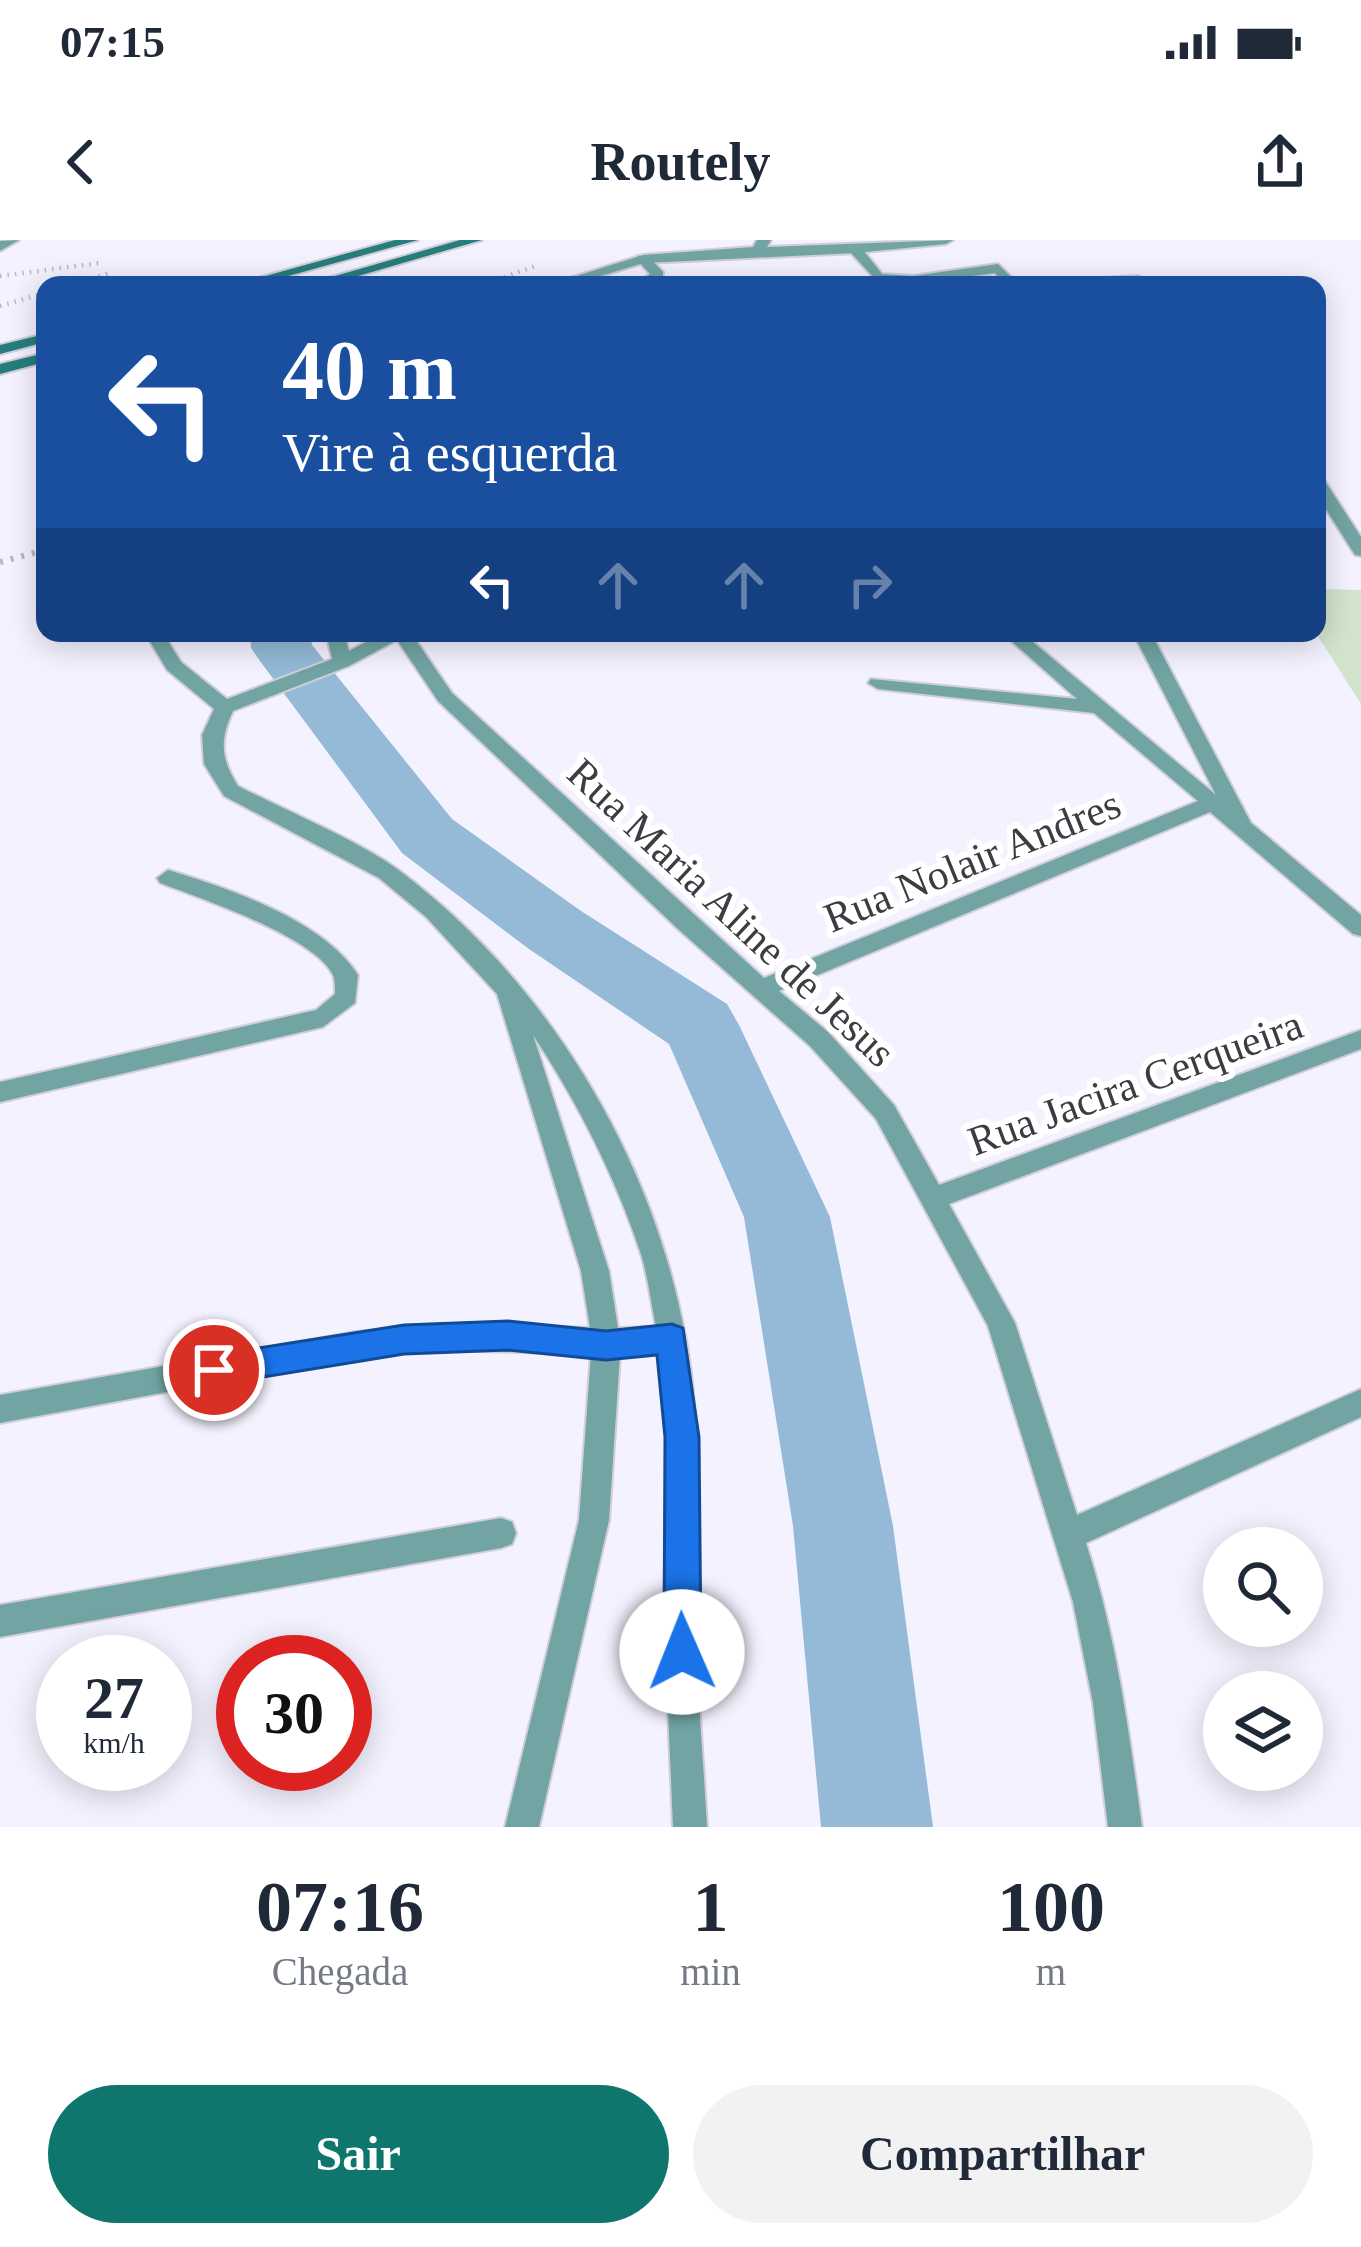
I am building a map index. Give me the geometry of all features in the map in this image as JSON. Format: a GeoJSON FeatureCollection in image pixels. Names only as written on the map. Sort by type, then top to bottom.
{"type":"FeatureCollection","features":[{"type":"Feature","properties":{"kind":"main road"},"geometry":{"type":"LineString","coordinates":[[274,276],[411,240]]}},
{"type":"Feature","properties":{"kind":"main road"},"geometry":{"type":"LineString","coordinates":[[344,276],[475,240]]}},
{"type":"Feature","properties":{"kind":"main road"},"geometry":{"type":"LineString","coordinates":[[0,350],[36,340]]}},
{"type":"Feature","properties":{"kind":"main road"},"geometry":{"type":"LineString","coordinates":[[0,369],[36,359]]}},
{"type":"Feature","properties":{"kind":"street"},"geometry":{"type":"LineString","coordinates":[[0,247],[12,240]]}},
{"type":"Feature","properties":{"kind":"street"},"geometry":{"type":"LineString","coordinates":[[585,276],[643,259],[761,246],[855,249],[946,240]]}},
{"type":"Feature","properties":{"kind":"street"},"geometry":{"type":"LineString","coordinates":[[855,249],[876,276]]}},
{"type":"Feature","properties":{"kind":"street"},"geometry":{"type":"LineString","coordinates":[[643,259],[656,276]]}},
{"type":"Feature","properties":{"kind":"street"},"geometry":{"type":"LineString","coordinates":[[940,276],[993,268],[1007,276]]}},
{"type":"Feature","properties":{"kind":"street"},"geometry":{"type":"LineString","coordinates":[[1326,496],[1361,551]]}},
{"type":"Feature","properties":{"kind":"street"},"geometry":{"type":"LineString","coordinates":[[159,642],[174,666],[225,707]]}},
{"type":"Feature","properties":{"kind":"street"},"geometry":{"type":"LineString","coordinates":[[337,642],[342,662]]}},
{"type":"Feature","properties":{"kind":"street"},"geometry":{"type":"LineString","coordinates":[[381,642],[225,707],[212,735],[214,764],[231,791],[387,873],[434,911],[505,984],[567,1067],[624,1180],[655,1256],[672,1339],[682,1437],[680,1615],[690,1827]]}},
{"type":"Feature","properties":{"kind":"street","name":"Rua Maria Aline de Jesus"},"geometry":{"type":"LineString","coordinates":[[405,642],[445,697],[686,923],[819,1039],[885,1112],[1001,1323],[1088,1602],[1105,1683],[1125,1827]]}},
{"type":"Feature","properties":{"kind":"street"},"geometry":{"type":"LineString","coordinates":[[1021,642],[1361,928]]}},
{"type":"Feature","properties":{"kind":"street"},"geometry":{"type":"LineString","coordinates":[[1147,642],[1248,836]]}},
{"type":"Feature","properties":{"kind":"street"},"geometry":{"type":"LineString","coordinates":[[878,682],[1094,707]]}},
{"type":"Feature","properties":{"kind":"street","name":"Rua Nolair Andres"},"geometry":{"type":"LineString","coordinates":[[762,988],[1210,804]]}},
{"type":"Feature","properties":{"kind":"street"},"geometry":{"type":"LineString","coordinates":[[0,1092],[322,1018],[340,1008],[347,993],[344,975],[318,943],[168,878]]}},
{"type":"Feature","properties":{"kind":"street"},"geometry":{"type":"LineString","coordinates":[[505,984],[595,1270],[606,1345],[594,1520],[522,1827]]}},
{"type":"Feature","properties":{"kind":"street","name":"Rua Jacira Cerqueira"},"geometry":{"type":"LineString","coordinates":[[935,1198],[1361,1040]]}},
{"type":"Feature","properties":{"kind":"street"},"geometry":{"type":"LineString","coordinates":[[0,1409],[404,1340],[508,1336],[606,1345],[672,1339]]}},
{"type":"Feature","properties":{"kind":"street"},"geometry":{"type":"LineString","coordinates":[[1066,1536],[1361,1403]]}},
{"type":"Feature","properties":{"kind":"street"},"geometry":{"type":"LineString","coordinates":[[0,1621],[501,1532]]}},
{"type":"Feature","properties":{"kind":"path"},"geometry":{"type":"LineString","coordinates":[[0,276],[100,263]]}},
{"type":"Feature","properties":{"kind":"path"},"geometry":{"type":"LineString","coordinates":[[100,276],[110,273]]}},
{"type":"Feature","properties":{"kind":"path"},"geometry":{"type":"LineString","coordinates":[[0,306],[36,295]]}},
{"type":"Feature","properties":{"kind":"path"},"geometry":{"type":"LineString","coordinates":[[0,562],[36,552]]}},
{"type":"Feature","properties":{"kind":"green space"},"geometry":{"type":"Polygon","coordinates":[[[1326,589],[1361,590],[1361,704],[1322,642],[1326,642],[1326,589]]]}},
{"type":"Feature","properties":{"kind":"waterway"},"geometry":{"type":"LineString","coordinates":[[281,642],[427,836],[555,930],[700,1025],[787,1217],[843,1526],[877,1827]]}},
{"type":"Feature","properties":{"kind":"route"},"geometry":{"type":"LineString","coordinates":[[214,1370],[300,1354],[454,1336],[606,1345],[672,1339],[682,1437],[682,1652]]}}]}
